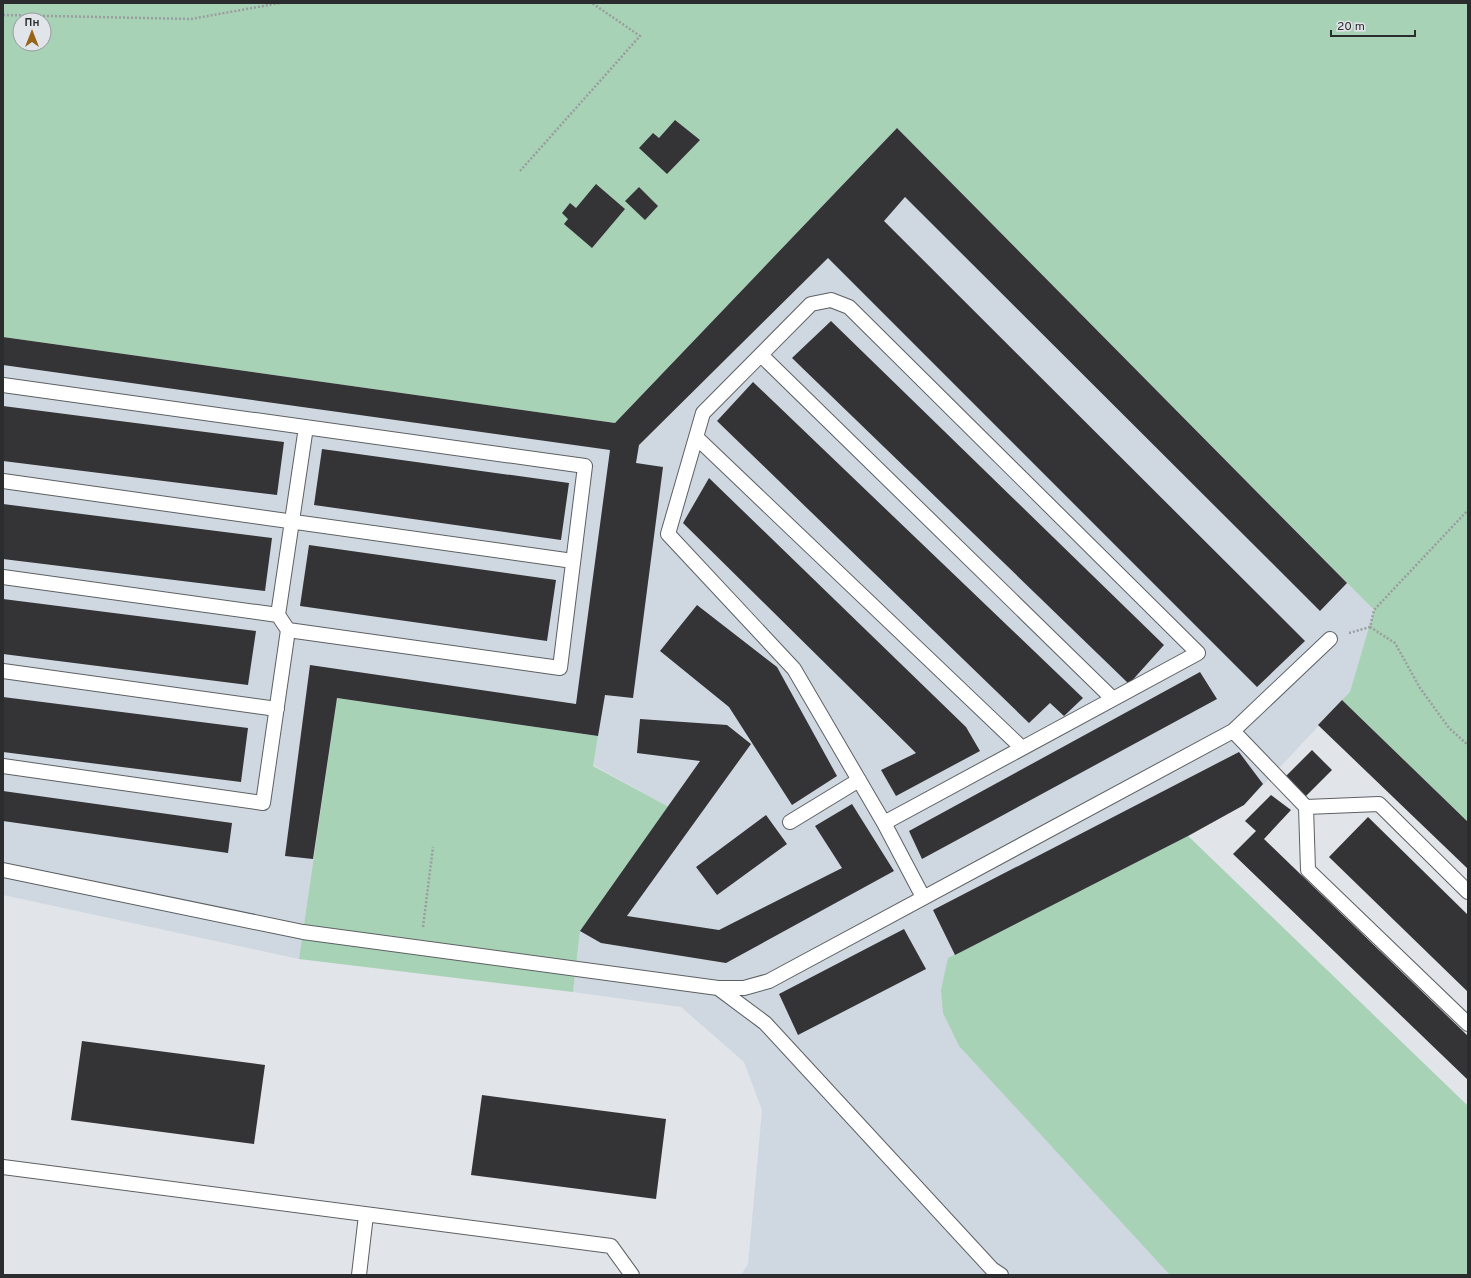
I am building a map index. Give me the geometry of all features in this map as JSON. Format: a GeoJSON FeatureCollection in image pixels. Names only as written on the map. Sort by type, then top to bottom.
{"type":"FeatureCollection","features":[{"type":"Feature","properties":{"kind":"lane"},"geometry":{"type":"LineString","coordinates":[[884,823],[1198,653],[849,307],[831,300],[811,304],[703,413],[668,534],[794,669],[884,823],[923,897]]}},
{"type":"Feature","properties":{"kind":"lane"},"geometry":{"type":"LineString","coordinates":[[761,355],[1113,699]]}},
{"type":"Feature","properties":{"kind":"lane"},"geometry":{"type":"LineString","coordinates":[[3,385],[585,466],[560,668],[288,630]]}},
{"type":"Feature","properties":{"kind":"lane"},"geometry":{"type":"LineString","coordinates":[[3,766],[263,803],[288,630],[278,615],[306,427]]}},
{"type":"Feature","properties":{"kind":"lane"},"geometry":{"type":"LineString","coordinates":[[696,437],[1022,748]]}},
{"type":"Feature","properties":{"kind":"lane"},"geometry":{"type":"LineString","coordinates":[[3,481],[574,561]]}},
{"type":"Feature","properties":{"kind":"lane"},"geometry":{"type":"LineString","coordinates":[[3,577],[278,615]]}},
{"type":"Feature","properties":{"kind":"lane"},"geometry":{"type":"LineString","coordinates":[[3,870],[303,932],[718,988],[744,988],[769,981],[1233,731],[1330,639]]}},
{"type":"Feature","properties":{"kind":"lane"},"geometry":{"type":"LineString","coordinates":[[3,671],[277,709]]}},
{"type":"Feature","properties":{"kind":"lane"},"geometry":{"type":"LineString","coordinates":[[1233,731],[1306,807],[1308,870],[1468,1024]]}},
{"type":"Feature","properties":{"kind":"lane"},"geometry":{"type":"LineString","coordinates":[[790,822],[859,780]]}},
{"type":"Feature","properties":{"kind":"lane"},"geometry":{"type":"LineString","coordinates":[[1306,807],[1379,804],[1468,892]]}},
{"type":"Feature","properties":{"kind":"lane"},"geometry":{"type":"LineString","coordinates":[[718,988],[765,1023],[992,1269],[1001,1275]]}},
{"type":"Feature","properties":{"kind":"lane"},"geometry":{"type":"LineString","coordinates":[[3,1167],[611,1246],[632,1275]]}},
{"type":"Feature","properties":{"kind":"lane"},"geometry":{"type":"LineString","coordinates":[[359,1275],[366,1215]]}},
{"type":"Feature","properties":{"kind":"path"},"geometry":{"type":"LineString","coordinates":[[3,15],[191,19],[280,3]]}},
{"type":"Feature","properties":{"kind":"path"},"geometry":{"type":"LineString","coordinates":[[520,171],[640,36],[592,3]]}},
{"type":"Feature","properties":{"kind":"path"},"geometry":{"type":"LineString","coordinates":[[1370,628],[1374,610],[1468,510]]}},
{"type":"Feature","properties":{"kind":"path"},"geometry":{"type":"LineString","coordinates":[[1330,639],[1370,628],[1394,643],[1420,688],[1449,728],[1468,745]]}},
{"type":"Feature","properties":{"kind":"path"},"geometry":{"type":"LineString","coordinates":[[421,948],[432,847]]}},
{"type":"Feature","properties":{"kind":"shaded area"},"geometry":{"type":"Polygon","coordinates":[[[897,128],[1374,610],[1350,693],[1244,805],[1188,836],[1468,1106],[1468,1275],[741,1275],[748,1264],[762,1110],[744,1062],[681,1007],[573,992],[580,931],[669,807],[593,765],[598,736],[337,698],[299,959],[3,895],[3,337],[615,423],[897,128]]]}},
{"type":"Feature","properties":{"kind":"green space"},"geometry":{"type":"Polygon","coordinates":[[[3,3],[1468,3],[1468,822],[1342,700],[1350,692],[1374,610],[897,128],[615,423],[3,337],[3,3]]]}},
{"type":"Feature","properties":{"kind":"green space"},"geometry":{"type":"Polygon","coordinates":[[[337,698],[598,736],[593,766],[669,807],[580,931],[573,992],[299,959],[337,698]]]}},
{"type":"Feature","properties":{"kind":"green space"},"geometry":{"type":"Polygon","coordinates":[[[1188,836],[1468,1106],[1468,1275],[1170,1275],[959,1046],[943,1013],[941,990],[948,958],[1188,836]]]}},
{"type":"Feature","properties":{"kind":"building"},"geometry":{"type":"Polygon","coordinates":[[[675,120],[700,140],[667,174],[639,148],[653,133],[659,138],[675,120]]]}},
{"type":"Feature","properties":{"kind":"building"},"geometry":{"type":"Polygon","coordinates":[[[897,128],[1347,583],[1320,611],[905,197],[884,221],[1305,641],[1257,687],[828,258],[639,445],[636,463],[663,467],[633,698],[605,695],[598,736],[337,698],[313,859],[285,856],[310,665],[576,704],[610,450],[3,365],[3,337],[615,423],[897,128]]]}},
{"type":"Feature","properties":{"kind":"building"},"geometry":{"type":"Polygon","coordinates":[[[596,184],[625,209],[592,248],[564,224],[568,219],[562,213],[570,203],[576,208],[596,184]]]}},
{"type":"Feature","properties":{"kind":"building"},"geometry":{"type":"Polygon","coordinates":[[[639,187],[658,206],[645,220],[625,201],[639,187]]]}},
{"type":"Feature","properties":{"kind":"building"},"geometry":{"type":"Polygon","coordinates":[[[831,321],[1164,645],[1129,684],[792,358],[831,321]]]}},
{"type":"Feature","properties":{"kind":"building"},"geometry":{"type":"Polygon","coordinates":[[[753,382],[1083,698],[1064,716],[1050,703],[1029,723],[717,421],[753,382]]]}},
{"type":"Feature","properties":{"kind":"building"},"geometry":{"type":"Polygon","coordinates":[[[3,406],[284,442],[277,495],[3,461],[3,406]]]}},
{"type":"Feature","properties":{"kind":"building"},"geometry":{"type":"Polygon","coordinates":[[[322,449],[569,483],[561,540],[314,505],[322,449]]]}},
{"type":"Feature","properties":{"kind":"building"},"geometry":{"type":"Polygon","coordinates":[[[709,478],[966,727],[980,751],[896,796],[881,770],[916,753],[683,523],[709,478]]]}},
{"type":"Feature","properties":{"kind":"building"},"geometry":{"type":"Polygon","coordinates":[[[3,504],[272,538],[265,591],[3,559],[3,504]]]}},
{"type":"Feature","properties":{"kind":"building"},"geometry":{"type":"Polygon","coordinates":[[[309,545],[556,580],[547,641],[300,606],[309,545]]]}},
{"type":"Feature","properties":{"kind":"building"},"geometry":{"type":"Polygon","coordinates":[[[3,599],[256,631],[248,685],[3,654],[3,599]]]}},
{"type":"Feature","properties":{"kind":"building"},"geometry":{"type":"Polygon","coordinates":[[[697,605],[777,667],[837,776],[792,805],[729,707],[660,651],[697,605]]]}},
{"type":"Feature","properties":{"kind":"building"},"geometry":{"type":"Polygon","coordinates":[[[1200,672],[1217,699],[922,859],[909,831],[1200,672]]]}},
{"type":"Feature","properties":{"kind":"building"},"geometry":{"type":"Polygon","coordinates":[[[3,697],[248,728],[241,782],[3,752],[3,697]]]}},
{"type":"Feature","properties":{"kind":"building"},"geometry":{"type":"Polygon","coordinates":[[[1342,700],[1468,822],[1468,869],[1318,725],[1342,700]]]}},
{"type":"Feature","properties":{"kind":"building"},"geometry":{"type":"Polygon","coordinates":[[[640,719],[727,725],[751,744],[627,916],[719,930],[842,868],[815,826],[852,804],[894,871],[726,963],[601,943],[580,931],[700,761],[637,753],[640,719]]]}},
{"type":"Feature","properties":{"kind":"building"},"geometry":{"type":"Polygon","coordinates":[[[1312,750],[1332,770],[1305,797],[1285,777],[1312,750]]]}},
{"type":"Feature","properties":{"kind":"building"},"geometry":{"type":"Polygon","coordinates":[[[1239,752],[1263,784],[1244,805],[1188,836],[955,955],[933,910],[1239,752]]]}},
{"type":"Feature","properties":{"kind":"building"},"geometry":{"type":"Polygon","coordinates":[[[3,791],[232,823],[228,853],[3,821],[3,791]]]}},
{"type":"Feature","properties":{"kind":"building"},"geometry":{"type":"Polygon","coordinates":[[[1271,795],[1291,810],[1264,839],[1468,1036],[1468,1080],[1233,854],[1256,831],[1245,821],[1271,795]]]}},
{"type":"Feature","properties":{"kind":"building"},"geometry":{"type":"Polygon","coordinates":[[[766,815],[787,844],[717,895],[696,867],[766,815]]]}},
{"type":"Feature","properties":{"kind":"building"},"geometry":{"type":"Polygon","coordinates":[[[1368,817],[1468,915],[1468,992],[1329,857],[1368,817]]]}},
{"type":"Feature","properties":{"kind":"building"},"geometry":{"type":"Polygon","coordinates":[[[904,929],[926,969],[798,1035],[779,994],[904,929]]]}},
{"type":"Feature","properties":{"kind":"building"},"geometry":{"type":"Polygon","coordinates":[[[82,1041],[265,1065],[254,1144],[71,1120],[82,1041]]]}},
{"type":"Feature","properties":{"kind":"building"},"geometry":{"type":"Polygon","coordinates":[[[482,1095],[666,1119],[656,1199],[471,1175],[482,1095]]]}}]}
